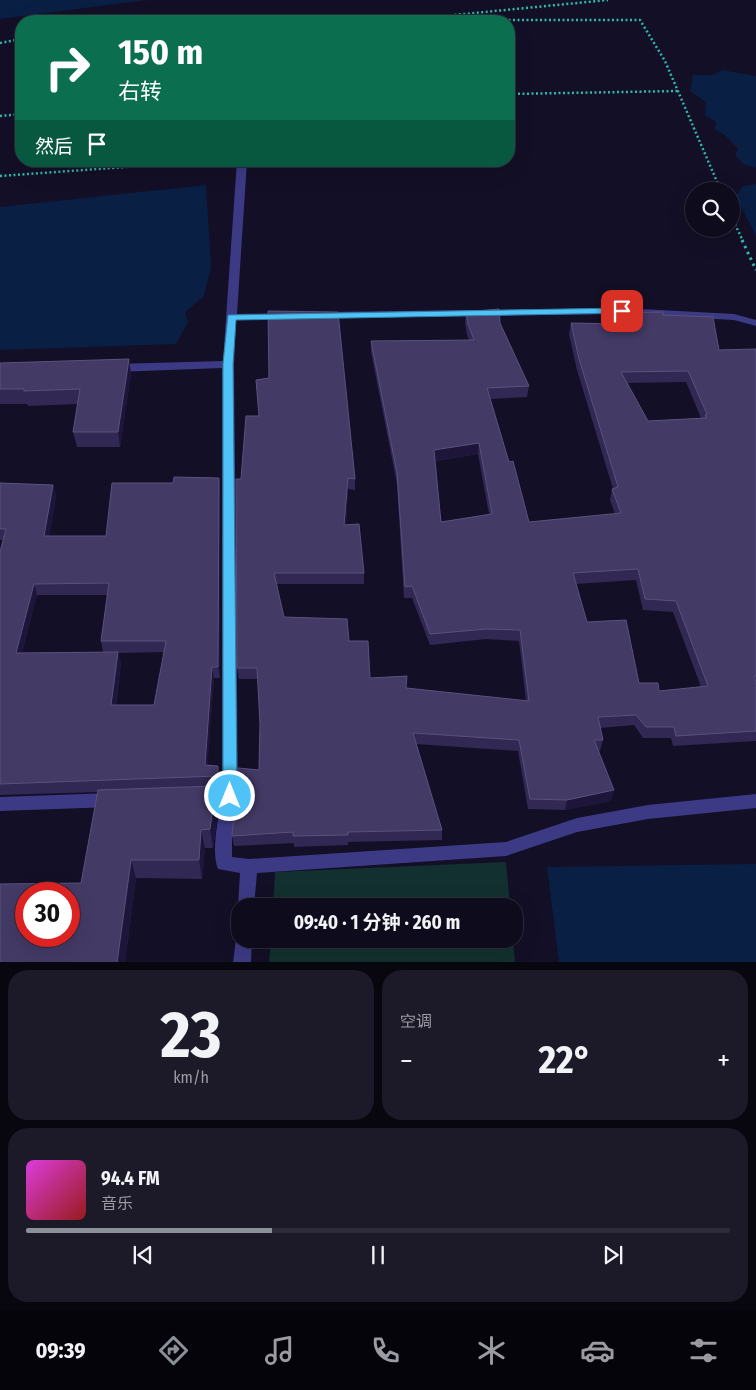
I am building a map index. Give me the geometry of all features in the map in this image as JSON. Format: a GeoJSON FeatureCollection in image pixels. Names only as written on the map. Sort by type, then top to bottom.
{"type":"FeatureCollection","features":[{"type":"Feature","properties":{"kind":"street"},"geometry":{"type":"LineString","coordinates":[[242,167],[228,364],[230,796],[224,831],[224,864],[249,866],[506,849],[577,825],[648,812],[756,800]]}},
{"type":"Feature","properties":{"kind":"street"},"geometry":{"type":"LineString","coordinates":[[231,317],[622,311],[734,318],[756,323]]}},
{"type":"Feature","properties":{"kind":"street"},"geometry":{"type":"LineString","coordinates":[[99,369],[228,364]]}},
{"type":"Feature","properties":{"kind":"street"},"geometry":{"type":"LineString","coordinates":[[190,797],[230,796]]}},
{"type":"Feature","properties":{"kind":"street"},"geometry":{"type":"LineString","coordinates":[[0,804],[130,800]]}},
{"type":"Feature","properties":{"kind":"street"},"geometry":{"type":"LineString","coordinates":[[247,898],[249,866]]}},
{"type":"Feature","properties":{"kind":"street"},"geometry":{"type":"LineString","coordinates":[[242,962],[243,948]]}},
{"type":"Feature","properties":{"kind":"path"},"geometry":{"type":"LineString","coordinates":[[462,15],[608,0]]}},
{"type":"Feature","properties":{"kind":"path"},"geometry":{"type":"LineString","coordinates":[[515,21],[640,20],[665,62],[717,182]]}},
{"type":"Feature","properties":{"kind":"path"},"geometry":{"type":"LineString","coordinates":[[0,43],[15,40]]}},
{"type":"Feature","properties":{"kind":"path"},"geometry":{"type":"LineString","coordinates":[[515,94],[678,91]]}},
{"type":"Feature","properties":{"kind":"path"},"geometry":{"type":"LineString","coordinates":[[0,116],[15,115]]}},
{"type":"Feature","properties":{"kind":"path"},"geometry":{"type":"LineString","coordinates":[[0,176],[125,167]]}},
{"type":"Feature","properties":{"kind":"path"},"geometry":{"type":"LineString","coordinates":[[740,235],[756,270]]}},
{"type":"Feature","properties":{"kind":"green space"},"geometry":{"type":"Polygon","coordinates":[[[506,862],[509,898],[273,898],[275,872],[506,862]]]}},
{"type":"Feature","properties":{"kind":"green space"},"geometry":{"type":"Polygon","coordinates":[[[270,948],[514,948],[515,962],[269,962],[270,948]]]}},
{"type":"Feature","properties":{"kind":"water"},"geometry":{"type":"Polygon","coordinates":[[[0,0],[147,0],[31,15],[15,15],[15,17],[0,19],[0,0]]]}},
{"type":"Feature","properties":{"kind":"water"},"geometry":{"type":"Polygon","coordinates":[[[722,70],[756,76],[756,168],[743,164],[735,155],[738,149],[726,136],[715,129],[716,122],[705,115],[706,102],[690,91],[693,75],[714,75],[722,70]]]}},
{"type":"Feature","properties":{"kind":"water"},"geometry":{"type":"Polygon","coordinates":[[[756,184],[756,236],[740,204],[740,190],[743,186],[756,184]]]}},
{"type":"Feature","properties":{"kind":"water"},"geometry":{"type":"Polygon","coordinates":[[[206,185],[211,267],[204,296],[185,312],[188,322],[176,344],[0,350],[0,207],[206,185]]]}},
{"type":"Feature","properties":{"kind":"water"},"geometry":{"type":"Polygon","coordinates":[[[756,864],[756,962],[559,962],[547,867],[756,864]]]}},
{"type":"Feature","properties":{"kind":"building"},"geometry":{"type":"Polygon","coordinates":[[[499,309],[500,323],[529,386],[487,388],[509,462],[513,461],[529,522],[621,513],[612,489],[618,487],[579,359],[571,323],[624,324],[621,313],[663,312],[663,315],[713,317],[719,350],[756,349],[756,676],[754,676],[756,682],[756,731],[676,736],[674,727],[646,727],[636,715],[598,717],[603,740],[594,740],[614,790],[567,800],[530,799],[519,740],[413,733],[442,830],[348,832],[348,835],[293,836],[293,832],[232,836],[238,768],[259,770],[260,724],[257,668],[237,668],[236,479],[241,479],[246,416],[259,416],[256,380],[269,378],[268,311],[338,312],[355,479],[348,478],[344,525],[359,524],[364,573],[274,573],[284,617],[347,619],[349,641],[368,641],[370,678],[407,676],[406,688],[529,701],[520,630],[487,629],[430,634],[412,586],[405,587],[397,473],[371,341],[474,340],[466,312],[499,309]],[[688,371],[621,372],[648,421],[706,418],[705,415],[707,414],[688,371]],[[479,443],[434,450],[441,522],[492,514],[479,443]],[[638,569],[573,573],[587,622],[626,620],[639,683],[658,683],[659,691],[708,686],[676,601],[645,599],[638,569]]]}},
{"type":"Feature","properties":{"kind":"building"},"geometry":{"type":"Polygon","coordinates":[[[129,359],[118,432],[73,432],[80,389],[24,391],[24,389],[0,389],[0,363],[129,359]]]}},
{"type":"Feature","properties":{"kind":"building"},"geometry":{"type":"Polygon","coordinates":[[[174,477],[219,478],[218,667],[212,667],[205,765],[218,766],[218,776],[0,784],[0,552],[6,529],[0,529],[0,483],[53,485],[44,536],[106,536],[112,483],[173,483],[174,477]],[[109,583],[34,584],[16,653],[118,652],[111,705],[154,705],[166,641],[101,641],[109,583]]]}},
{"type":"Feature","properties":{"kind":"building"},"geometry":{"type":"Polygon","coordinates":[[[216,786],[210,829],[201,830],[199,860],[131,860],[117,962],[0,962],[0,884],[15,884],[15,947],[80,947],[80,883],[98,790],[216,786]]]}},
{"type":"Feature","properties":{"kind":"route"},"geometry":{"type":"LineString","coordinates":[[230,796],[228,364],[231,317],[622,311]]}}]}
